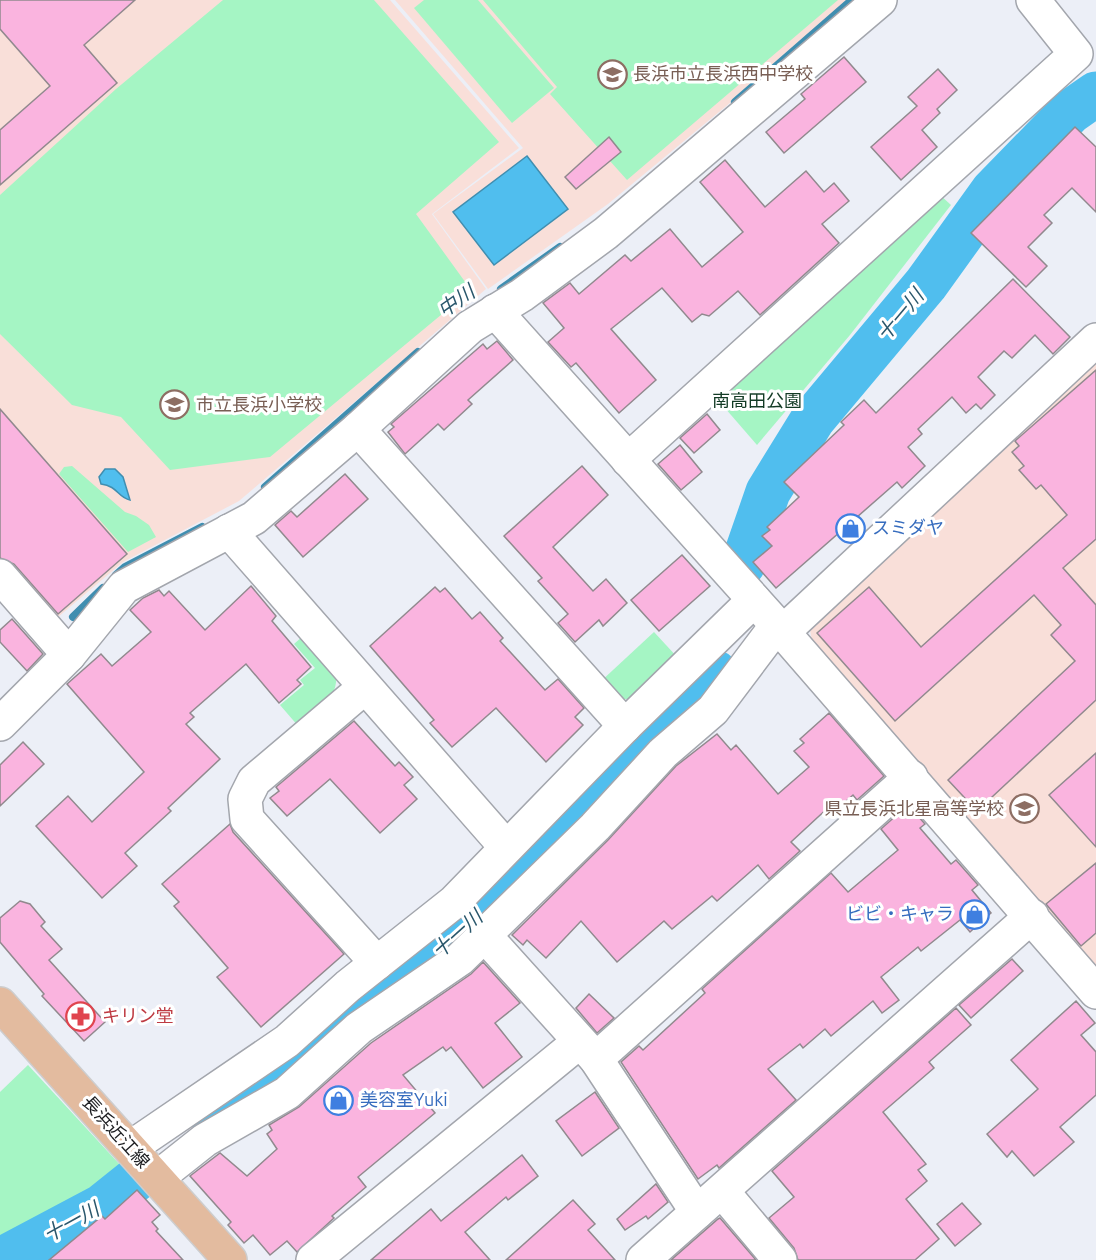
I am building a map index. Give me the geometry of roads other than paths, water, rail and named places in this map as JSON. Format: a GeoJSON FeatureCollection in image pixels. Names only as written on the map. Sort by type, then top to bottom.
{"type":"FeatureCollection","features":[{"type":"Feature","properties":{"kind":"main road","name":"長浜近江線"},"geometry":{"type":"LineString","coordinates":[[0,1004],[230,1260]]}},
{"type":"Feature","properties":{"kind":"street"},"geometry":{"type":"LineString","coordinates":[[0,724],[69,655],[124,587],[254,518],[358,429],[470,327],[522,295],[606,233],[880,0]]}},
{"type":"Feature","properties":{"kind":"street"},"geometry":{"type":"LineString","coordinates":[[628,460],[1076,54],[1034,0]]}},
{"type":"Feature","properties":{"kind":"street"},"geometry":{"type":"LineString","coordinates":[[495,311],[911,777],[1096,992]]}},
{"type":"Feature","properties":{"kind":"street"},"geometry":{"type":"LineString","coordinates":[[130,1148],[286,1041],[377,963],[447,908],[626,726],[716,639],[763,610],[1096,340]]}},
{"type":"Feature","properties":{"kind":"street"},"geometry":{"type":"LineString","coordinates":[[358,429],[626,726]]}},
{"type":"Feature","properties":{"kind":"street"},"geometry":{"type":"LineString","coordinates":[[229,531],[506,847]]}},
{"type":"Feature","properties":{"kind":"street"},"geometry":{"type":"LineString","coordinates":[[0,576],[69,655]]}},
{"type":"Feature","properties":{"kind":"street"},"geometry":{"type":"LineString","coordinates":[[157,1178],[205,1140],[286,1093],[359,1028],[451,965],[485,936],[595,827],[663,753],[713,710],[739,670],[763,610]]}},
{"type":"Feature","properties":{"kind":"street"},"geometry":{"type":"LineString","coordinates":[[716,639],[739,670]]}},
{"type":"Feature","properties":{"kind":"street"},"geometry":{"type":"LineString","coordinates":[[365,687],[254,781],[245,800],[247,819],[377,963]]}},
{"type":"Feature","properties":{"kind":"street"},"geometry":{"type":"LineString","coordinates":[[313,1260],[587,1051],[911,777]]}},
{"type":"Feature","properties":{"kind":"street"},"geometry":{"type":"LineString","coordinates":[[643,1260],[1032,916]]}},
{"type":"Feature","properties":{"kind":"street"},"geometry":{"type":"LineString","coordinates":[[485,936],[587,1051],[697,1212]]}},
{"type":"Feature","properties":{"kind":"street"},"geometry":{"type":"LineString","coordinates":[[722,1191],[780,1260]]}},
{"type":"Feature","properties":{"kind":"water"},"geometry":{"type":"Polygon","coordinates":[[[527,156],[568,209],[494,265],[453,212],[527,156]]]}},
{"type":"Feature","properties":{"kind":"water"},"geometry":{"type":"Polygon","coordinates":[[[105,469],[115,469],[123,477],[130,500],[111,487],[101,484],[99,477],[105,469]]]}},
{"type":"Feature","properties":{"kind":"waterway","name":"中川"},"geometry":{"type":"LineString","coordinates":[[735,102],[852,0]]}},
{"type":"Feature","properties":{"kind":"waterway","name":"十一川"},"geometry":{"type":"LineString","coordinates":[[743,564],[768,492],[813,419],[926,284],[993,191],[1070,112],[1096,94]]}},
{"type":"Feature","properties":{"kind":"waterway","name":"中川"},"geometry":{"type":"LineString","coordinates":[[501,289],[560,247]]}},
{"type":"Feature","properties":{"kind":"waterway","name":"中川"},"geometry":{"type":"LineString","coordinates":[[265,487],[418,352]]}},
{"type":"Feature","properties":{"kind":"waterway","name":"中川"},"geometry":{"type":"LineString","coordinates":[[116,575],[125,567],[202,527]]}},
{"type":"Feature","properties":{"kind":"waterway","name":"中川"},"geometry":{"type":"LineString","coordinates":[[73,617],[103,588]]}},
{"type":"Feature","properties":{"kind":"waterway","name":"十一川"},"geometry":{"type":"LineString","coordinates":[[214,1120],[284,1074],[325,1038],[452,943],[716,673]]}},
{"type":"Feature","properties":{"kind":"waterway","name":"十一川"},"geometry":{"type":"LineString","coordinates":[[1,1260],[101,1207],[136,1179]]}},
{"type":"Feature","properties":{"kind":"place","name":"長浜市立長浜西中学校"},"geometry":{"type":"Point","coordinates":[612,74]}},
{"type":"Feature","properties":{"kind":"place","name":"市立長浜小学校"},"geometry":{"type":"Point","coordinates":[175,405]}},
{"type":"Feature","properties":{"kind":"place","name":"スミダヤ"},"geometry":{"type":"Point","coordinates":[851,528]}},
{"type":"Feature","properties":{"kind":"place","name":"県立長浜北星高等学校"},"geometry":{"type":"Point","coordinates":[1025,809]}},
{"type":"Feature","properties":{"kind":"place","name":"ビビ・キャラ"},"geometry":{"type":"Point","coordinates":[975,914]}},
{"type":"Feature","properties":{"kind":"place","name":"キリン堂"},"geometry":{"type":"Point","coordinates":[81,1016]}},
{"type":"Feature","properties":{"kind":"place","name":"美容室Yuki"},"geometry":{"type":"Point","coordinates":[339,1100]}},
{"type":"Feature","properties":{"kind":"park label","name":"南高田公園"},"geometry":{"type":"Point","coordinates":[757,401]}}]}
